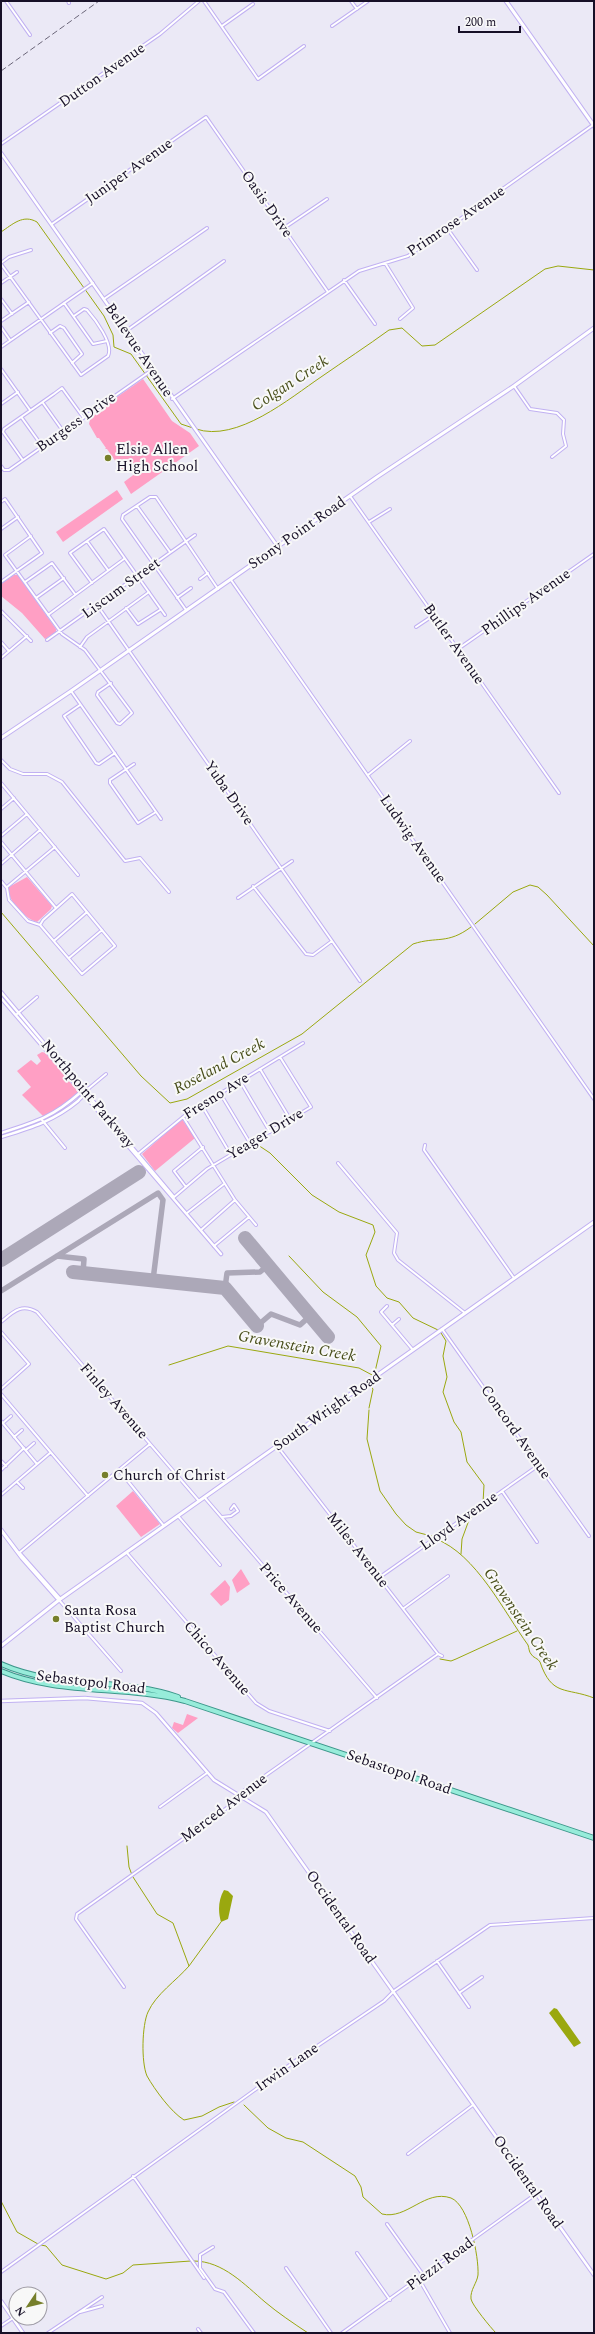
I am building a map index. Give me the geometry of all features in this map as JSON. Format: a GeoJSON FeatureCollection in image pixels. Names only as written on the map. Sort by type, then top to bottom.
{"type":"FeatureCollection","features":[{"type":"Feature","properties":{"kind":"main road"},"geometry":{"type":"LineString","coordinates":[[506,1],[594,125]]}},
{"type":"Feature","properties":{"kind":"main road","name":"Stony Point Road"},"geometry":{"type":"LineString","coordinates":[[1,738],[100,671],[350,496],[514,386],[594,328]]}},
{"type":"Feature","properties":{"kind":"main road","name":"South Wright Road"},"geometry":{"type":"LineString","coordinates":[[1,1646],[59,1600],[594,1222]]}},
{"type":"Feature","properties":{"kind":"main road","name":"Sebastopol Road"},"geometry":{"type":"LineString","coordinates":[[1,1530],[2,1534],[59,1600]]}},
{"type":"Feature","properties":{"kind":"main road","name":"Sebastopol Road"},"geometry":{"type":"LineString","coordinates":[[1,1663],[23,1672],[69,1682],[147,1689],[173,1695],[594,1838]]}},
{"type":"Feature","properties":{"kind":"main road","name":"Sebastopol Road"},"geometry":{"type":"LineString","coordinates":[[1,1671],[54,1687],[155,1695],[205,1707]]}},
{"type":"Feature","properties":{"kind":"street"},"geometry":{"type":"LineString","coordinates":[[6,1],[30,35]]}},
{"type":"Feature","properties":{"kind":"street","name":"Dutton Avenue"},"geometry":{"type":"LineString","coordinates":[[1,144],[160,34],[200,1]]}},
{"type":"Feature","properties":{"kind":"street"},"geometry":{"type":"LineString","coordinates":[[204,1],[258,79],[304,46]]}},
{"type":"Feature","properties":{"kind":"street"},"geometry":{"type":"LineString","coordinates":[[351,1],[356,9]]}},
{"type":"Feature","properties":{"kind":"street"},"geometry":{"type":"LineString","coordinates":[[332,26],[368,1]]}},
{"type":"Feature","properties":{"kind":"street"},"geometry":{"type":"LineString","coordinates":[[222,26],[253,4]]}},
{"type":"Feature","properties":{"kind":"street","name":"Juniper Avenue"},"geometry":{"type":"LineString","coordinates":[[52,224],[206,118]]}},
{"type":"Feature","properties":{"kind":"street","name":"Oasis Drive"},"geometry":{"type":"LineString","coordinates":[[206,118],[328,292]]}},
{"type":"Feature","properties":{"kind":"street","name":"Primrose Avenue"},"geometry":{"type":"LineString","coordinates":[[172,399],[344,280],[359,271],[408,256],[594,125]]}},
{"type":"Feature","properties":{"kind":"street","name":"Bellevue Avenue"},"geometry":{"type":"LineString","coordinates":[[1,153],[52,224],[172,399],[278,547]]}},
{"type":"Feature","properties":{"kind":"street"},"geometry":{"type":"LineString","coordinates":[[284,228],[327,199]]}},
{"type":"Feature","properties":{"kind":"street"},"geometry":{"type":"LineString","coordinates":[[104,299],[207,228]]}},
{"type":"Feature","properties":{"kind":"street"},"geometry":{"type":"LineString","coordinates":[[448,228],[477,270]]}},
{"type":"Feature","properties":{"kind":"street"},"geometry":{"type":"LineString","coordinates":[[31,250],[9,257],[1,263],[81,375],[109,355],[105,333],[88,310],[84,309],[74,316]]}},
{"type":"Feature","properties":{"kind":"street"},"geometry":{"type":"LineString","coordinates":[[126,331],[224,261]]}},
{"type":"Feature","properties":{"kind":"street"},"geometry":{"type":"LineString","coordinates":[[385,263],[413,308],[400,319]]}},
{"type":"Feature","properties":{"kind":"street"},"geometry":{"type":"LineString","coordinates":[[1,283],[17,272]]}},
{"type":"Feature","properties":{"kind":"street"},"geometry":{"type":"LineString","coordinates":[[344,280],[375,324]]}},
{"type":"Feature","properties":{"kind":"street"},"geometry":{"type":"LineString","coordinates":[[1,347],[93,283]]}},
{"type":"Feature","properties":{"kind":"street"},"geometry":{"type":"LineString","coordinates":[[1,298],[12,314]]}},
{"type":"Feature","properties":{"kind":"street"},"geometry":{"type":"LineString","coordinates":[[1,321],[29,302]]}},
{"type":"Feature","properties":{"kind":"street"},"geometry":{"type":"LineString","coordinates":[[64,303],[93,344],[107,341]]}},
{"type":"Feature","properties":{"kind":"street"},"geometry":{"type":"LineString","coordinates":[[50,333],[60,326],[64,328],[82,354],[72,363]]}},
{"type":"Feature","properties":{"kind":"street"},"geometry":{"type":"LineString","coordinates":[[1,328],[10,340]]}},
{"type":"Feature","properties":{"kind":"street"},"geometry":{"type":"LineString","coordinates":[[1,369],[30,410]]}},
{"type":"Feature","properties":{"kind":"street","name":"Burgess Drive"},"geometry":{"type":"LineString","coordinates":[[1,466],[7,471],[82,417],[152,370]]}},
{"type":"Feature","properties":{"kind":"street"},"geometry":{"type":"LineString","coordinates":[[514,386],[530,409],[557,413],[564,420],[563,434],[566,446],[552,457]]}},
{"type":"Feature","properties":{"kind":"street"},"geometry":{"type":"LineString","coordinates":[[22,459],[3,431],[30,410],[62,388],[82,417]]}},
{"type":"Feature","properties":{"kind":"street"},"geometry":{"type":"LineString","coordinates":[[1,404],[18,392]]}},
{"type":"Feature","properties":{"kind":"street"},"geometry":{"type":"LineString","coordinates":[[43,402],[63,431]]}},
{"type":"Feature","properties":{"kind":"street"},"geometry":{"type":"LineString","coordinates":[[22,417],[42,446]]}},
{"type":"Feature","properties":{"kind":"street"},"geometry":{"type":"LineString","coordinates":[[186,610],[122,519],[123,515],[154,496],[187,541],[218,589]]}},
{"type":"Feature","properties":{"kind":"street","name":"Butler Avenue"},"geometry":{"type":"LineString","coordinates":[[350,496],[559,793]]}},
{"type":"Feature","properties":{"kind":"street"},"geometry":{"type":"LineString","coordinates":[[1,502],[5,499],[42,553],[1,582]]}},
{"type":"Feature","properties":{"kind":"street"},"geometry":{"type":"LineString","coordinates":[[137,506],[170,552]]}},
{"type":"Feature","properties":{"kind":"street"},"geometry":{"type":"LineString","coordinates":[[369,522],[390,509]]}},
{"type":"Feature","properties":{"kind":"street"},"geometry":{"type":"LineString","coordinates":[[1,529],[18,517]]}},
{"type":"Feature","properties":{"kind":"street"},"geometry":{"type":"LineString","coordinates":[[92,583],[70,552],[104,529],[160,610],[166,615]]}},
{"type":"Feature","properties":{"kind":"street","name":"Liscum Street"},"geometry":{"type":"LineString","coordinates":[[47,640],[194,535]]}},
{"type":"Feature","properties":{"kind":"street"},"geometry":{"type":"LineString","coordinates":[[31,536],[5,555],[66,639],[80,647],[111,683],[132,713],[120,724],[117,723],[97,695],[98,692],[111,683]]}},
{"type":"Feature","properties":{"kind":"street"},"geometry":{"type":"LineString","coordinates":[[87,540],[108,570]]}},
{"type":"Feature","properties":{"kind":"street","name":"Phillips Avenue"},"geometry":{"type":"LineString","coordinates":[[458,649],[594,554]]}},
{"type":"Feature","properties":{"kind":"street"},"geometry":{"type":"LineString","coordinates":[[48,614],[125,559]]}},
{"type":"Feature","properties":{"kind":"street"},"geometry":{"type":"LineString","coordinates":[[24,582],[52,563],[76,594]]}},
{"type":"Feature","properties":{"kind":"street"},"geometry":{"type":"LineString","coordinates":[[200,579],[208,574]]}},
{"type":"Feature","properties":{"kind":"street"},"geometry":{"type":"LineString","coordinates":[[36,598],[64,578]]}},
{"type":"Feature","properties":{"kind":"street","name":"Ludwig Avenue"},"geometry":{"type":"LineString","coordinates":[[231,580],[594,1099]]}},
{"type":"Feature","properties":{"kind":"street"},"geometry":{"type":"LineString","coordinates":[[177,598],[191,588]]}},
{"type":"Feature","properties":{"kind":"street"},"geometry":{"type":"LineString","coordinates":[[80,647],[87,637],[149,592]]}},
{"type":"Feature","properties":{"kind":"street","name":"Yuba Drive"},"geometry":{"type":"LineString","coordinates":[[96,605],[360,981]]}},
{"type":"Feature","properties":{"kind":"street"},"geometry":{"type":"LineString","coordinates":[[126,608],[138,624],[160,610]]}},
{"type":"Feature","properties":{"kind":"street"},"geometry":{"type":"LineString","coordinates":[[1,610],[32,641]]}},
{"type":"Feature","properties":{"kind":"street"},"geometry":{"type":"LineString","coordinates":[[416,627],[434,615]]}},
{"type":"Feature","properties":{"kind":"street"},"geometry":{"type":"LineString","coordinates":[[1,658],[27,636]]}},
{"type":"Feature","properties":{"kind":"street"},"geometry":{"type":"LineString","coordinates":[[1,642],[9,651]]}},
{"type":"Feature","properties":{"kind":"street"},"geometry":{"type":"LineString","coordinates":[[71,691],[161,819]]}},
{"type":"Feature","properties":{"kind":"street"},"geometry":{"type":"LineString","coordinates":[[80,704],[64,716],[92,756],[99,764],[115,753]]}},
{"type":"Feature","properties":{"kind":"street"},"geometry":{"type":"LineString","coordinates":[[368,776],[410,740]]}},
{"type":"Feature","properties":{"kind":"street"},"geometry":{"type":"LineString","coordinates":[[1,761],[10,769],[23,774],[47,774],[58,778],[124,861],[140,858],[169,892]]}},
{"type":"Feature","properties":{"kind":"street"},"geometry":{"type":"LineString","coordinates":[[134,764],[110,783],[138,822],[156,812]]}},
{"type":"Feature","properties":{"kind":"street"},"geometry":{"type":"LineString","coordinates":[[1,783],[78,874]]}},
{"type":"Feature","properties":{"kind":"street"},"geometry":{"type":"LineString","coordinates":[[1,809],[14,798]]}},
{"type":"Feature","properties":{"kind":"street"},"geometry":{"type":"LineString","coordinates":[[1,836],[27,814]]}},
{"type":"Feature","properties":{"kind":"street"},"geometry":{"type":"LineString","coordinates":[[1,864],[40,830]]}},
{"type":"Feature","properties":{"kind":"street"},"geometry":{"type":"LineString","coordinates":[[1,842],[56,908]]}},
{"type":"Feature","properties":{"kind":"street"},"geometry":{"type":"LineString","coordinates":[[7,888],[56,847]]}},
{"type":"Feature","properties":{"kind":"street"},"geometry":{"type":"LineString","coordinates":[[238,898],[292,861]]}},
{"type":"Feature","properties":{"kind":"street"},"geometry":{"type":"LineString","coordinates":[[1,881],[7,888],[9,900],[28,921],[40,925],[55,940],[82,974],[115,946],[72,894],[40,925]]}},
{"type":"Feature","properties":{"kind":"street"},"geometry":{"type":"LineString","coordinates":[[254,886],[306,954],[313,955],[332,941]]}},
{"type":"Feature","properties":{"kind":"street"},"geometry":{"type":"LineString","coordinates":[[55,940],[87,912]]}},
{"type":"Feature","properties":{"kind":"street"},"geometry":{"type":"LineString","coordinates":[[70,958],[102,930]]}},
{"type":"Feature","properties":{"kind":"street","name":"Northpoint Parkway"},"geometry":{"type":"LineString","coordinates":[[1,992],[221,1254]]}},
{"type":"Feature","properties":{"kind":"street"},"geometry":{"type":"LineString","coordinates":[[18,1014],[37,997]]}},
{"type":"Feature","properties":{"kind":"street","name":"Northpoint Parkway"},"geometry":{"type":"LineString","coordinates":[[1,998],[81,1092],[86,1093]]}},
{"type":"Feature","properties":{"kind":"street","name":"Fresno Ave"},"geometry":{"type":"LineString","coordinates":[[137,1155],[182,1116],[303,1044]]}},
{"type":"Feature","properties":{"kind":"street","name":"Yeager Drive"},"geometry":{"type":"LineString","coordinates":[[173,1198],[213,1165],[311,1107],[280,1057]]}},
{"type":"Feature","properties":{"kind":"street"},"geometry":{"type":"LineString","coordinates":[[260,1069],[290,1119]]}},
{"type":"Feature","properties":{"kind":"street"},"geometry":{"type":"LineString","coordinates":[[1,1137],[43,1122],[64,1112],[106,1074]]}},
{"type":"Feature","properties":{"kind":"street"},"geometry":{"type":"LineString","coordinates":[[240,1081],[270,1132]]}},
{"type":"Feature","properties":{"kind":"street"},"geometry":{"type":"LineString","coordinates":[[1,1133],[43,1122],[66,1106],[84,1090]]}},
{"type":"Feature","properties":{"kind":"street"},"geometry":{"type":"LineString","coordinates":[[220,1093],[250,1143]]}},
{"type":"Feature","properties":{"kind":"street"},"geometry":{"type":"LineString","coordinates":[[201,1104],[232,1155]]}},
{"type":"Feature","properties":{"kind":"street"},"geometry":{"type":"LineString","coordinates":[[182,1116],[224,1184],[256,1225]]}},
{"type":"Feature","properties":{"kind":"street"},"geometry":{"type":"LineString","coordinates":[[43,1122],[65,1148]]}},
{"type":"Feature","properties":{"kind":"street"},"geometry":{"type":"LineString","coordinates":[[425,1145],[424,1150],[514,1278]]}},
{"type":"Feature","properties":{"kind":"street"},"geometry":{"type":"LineString","coordinates":[[186,1187],[174,1171],[203,1148]]}},
{"type":"Feature","properties":{"kind":"street"},"geometry":{"type":"LineString","coordinates":[[338,1163],[397,1234],[394,1253],[398,1260],[465,1313]]}},
{"type":"Feature","properties":{"kind":"street"},"geometry":{"type":"LineString","coordinates":[[187,1213],[224,1184]]}},
{"type":"Feature","properties":{"kind":"street"},"geometry":{"type":"LineString","coordinates":[[201,1230],[235,1200]]}},
{"type":"Feature","properties":{"kind":"street"},"geometry":{"type":"LineString","coordinates":[[214,1246],[249,1217]]}},
{"type":"Feature","properties":{"kind":"street"},"geometry":{"type":"LineString","coordinates":[[387,1306],[381,1312],[413,1350]]}},
{"type":"Feature","properties":{"kind":"street","name":"Finley Avenue"},"geometry":{"type":"LineString","coordinates":[[1,1322],[15,1311],[25,1307],[37,1312],[199,1501]]}},
{"type":"Feature","properties":{"kind":"street"},"geometry":{"type":"LineString","coordinates":[[392,1325],[399,1319]]}},
{"type":"Feature","properties":{"kind":"street","name":"Concord Avenue"},"geometry":{"type":"LineString","coordinates":[[442,1329],[589,1536]]}},
{"type":"Feature","properties":{"kind":"street"},"geometry":{"type":"LineString","coordinates":[[1,1332],[29,1364],[1,1389]]}},
{"type":"Feature","properties":{"kind":"street"},"geometry":{"type":"LineString","coordinates":[[1,1394],[88,1496]]}},
{"type":"Feature","properties":{"kind":"street"},"geometry":{"type":"LineString","coordinates":[[11,1416],[2,1422],[38,1464]]}},
{"type":"Feature","properties":{"kind":"street"},"geometry":{"type":"LineString","coordinates":[[14,1437],[22,1430]]}},
{"type":"Feature","properties":{"kind":"street"},"geometry":{"type":"LineString","coordinates":[[1,1470],[34,1443]]}},
{"type":"Feature","properties":{"kind":"street"},"geometry":{"type":"LineString","coordinates":[[19,1553],[150,1444]]}},
{"type":"Feature","properties":{"kind":"street","name":"Miles Avenue"},"geometry":{"type":"LineString","coordinates":[[277,1446],[404,1608],[438,1654]]}},
{"type":"Feature","properties":{"kind":"street"},"geometry":{"type":"LineString","coordinates":[[1,1495],[50,1453]]}},
{"type":"Feature","properties":{"kind":"street"},"geometry":{"type":"LineString","coordinates":[[1,1461],[6,1466]]}},
{"type":"Feature","properties":{"kind":"street","name":"Lloyd Avenue"},"geometry":{"type":"LineString","coordinates":[[380,1578],[539,1465]]}},
{"type":"Feature","properties":{"kind":"street"},"geometry":{"type":"LineString","coordinates":[[119,1470],[164,1526]]}},
{"type":"Feature","properties":{"kind":"street"},"geometry":{"type":"LineString","coordinates":[[17,1482],[23,1488]]}},
{"type":"Feature","properties":{"kind":"street"},"geometry":{"type":"LineString","coordinates":[[502,1491],[537,1542]]}},
{"type":"Feature","properties":{"kind":"street","name":"Price Avenue"},"geometry":{"type":"LineString","coordinates":[[205,1498],[377,1698]]}},
{"type":"Feature","properties":{"kind":"street"},"geometry":{"type":"LineString","coordinates":[[222,1517],[231,1516],[238,1511],[234,1505],[231,1509]]}},
{"type":"Feature","properties":{"kind":"street"},"geometry":{"type":"LineString","coordinates":[[178,1516],[220,1565]]}},
{"type":"Feature","properties":{"kind":"street","name":"Chico Avenue"},"geometry":{"type":"LineString","coordinates":[[127,1553],[256,1704],[269,1711],[330,1731]]}},
{"type":"Feature","properties":{"kind":"street"},"geometry":{"type":"LineString","coordinates":[[404,1608],[448,1576]]}},
{"type":"Feature","properties":{"kind":"street","name":"Sebastopol Road"},"geometry":{"type":"LineString","coordinates":[[59,1600],[121,1671]]}},
{"type":"Feature","properties":{"kind":"street"},"geometry":{"type":"LineString","coordinates":[[438,1654],[442,1656]]}},
{"type":"Feature","properties":{"kind":"street","name":"Merced Avenue"},"geometry":{"type":"LineString","coordinates":[[124,1987],[76,1919],[77,1914],[231,1805],[239,1795],[438,1654]]}},
{"type":"Feature","properties":{"kind":"street","name":"Occidental Road"},"geometry":{"type":"LineString","coordinates":[[1,1701],[85,1698],[140,1702],[156,1713],[207,1773],[217,1782],[260,1807],[270,1816],[594,2275]]}},
{"type":"Feature","properties":{"kind":"street"},"geometry":{"type":"LineString","coordinates":[[160,1807],[207,1773]]}},
{"type":"Feature","properties":{"kind":"street","name":"Irwin Lane"},"geometry":{"type":"LineString","coordinates":[[1,2272],[133,2176],[384,2001],[394,1991],[490,1925],[594,1918]]}},
{"type":"Feature","properties":{"kind":"street"},"geometry":{"type":"LineString","coordinates":[[437,1961],[469,2007]]}},
{"type":"Feature","properties":{"kind":"street"},"geometry":{"type":"LineString","coordinates":[[459,1993],[482,1977]]}},
{"type":"Feature","properties":{"kind":"street"},"geometry":{"type":"LineString","coordinates":[[408,2154],[473,2105]]}},
{"type":"Feature","properties":{"kind":"street"},"geometry":{"type":"LineString","coordinates":[[133,2176],[204,2278]]}},
{"type":"Feature","properties":{"kind":"street","name":"Piezzi Road"},"geometry":{"type":"LineString","coordinates":[[342,2333],[537,2194]]}},
{"type":"Feature","properties":{"kind":"street"},"geometry":{"type":"LineString","coordinates":[[387,2224],[424,2276]]}},
{"type":"Feature","properties":{"kind":"street"},"geometry":{"type":"LineString","coordinates":[[213,2247],[200,2255],[200,2263],[204,2274],[215,2289],[224,2292],[254,2333]]}},
{"type":"Feature","properties":{"kind":"street"},"geometry":{"type":"LineString","coordinates":[[357,2253],[390,2300]]}},
{"type":"Feature","properties":{"kind":"street"},"geometry":{"type":"LineString","coordinates":[[286,2268],[331,2333]]}},
{"type":"Feature","properties":{"kind":"street"},"geometry":{"type":"LineString","coordinates":[[419,2279],[450,2333]]}},
{"type":"Feature","properties":{"kind":"street"},"geometry":{"type":"LineString","coordinates":[[48,2333],[102,2296]]}},
{"type":"Feature","properties":{"kind":"street"},"geometry":{"type":"LineString","coordinates":[[1,2301],[8,2312]]}},
{"type":"Feature","properties":{"kind":"street"},"geometry":{"type":"LineString","coordinates":[[79,2312],[102,2306]]}},
{"type":"Feature","properties":{"kind":"street"},"geometry":{"type":"LineString","coordinates":[[198,2329],[201,2333]]}},
{"type":"Feature","properties":{"kind":"shaded area"},"geometry":{"type":"Polygon","coordinates":[[[143,379],[172,421],[190,433],[199,446],[131,494],[124,482],[140,470],[136,464],[123,472],[107,449],[105,449],[106,448],[99,438],[97,438],[89,424],[91,415],[143,379]]]}},
{"type":"Feature","properties":{"kind":"shaded area"},"geometry":{"type":"Polygon","coordinates":[[[117,490],[123,499],[63,542],[56,532],[117,490]]]}},
{"type":"Feature","properties":{"kind":"shaded area"},"geometry":{"type":"Polygon","coordinates":[[[14,575],[18,575],[56,629],[56,632],[45,639],[22,613],[1,596],[1,584],[14,575]]]}},
{"type":"Feature","properties":{"kind":"shaded area"},"geometry":{"type":"Polygon","coordinates":[[[27,877],[52,906],[51,909],[37,922],[22,913],[10,898],[9,887],[27,877]]]}},
{"type":"Feature","properties":{"kind":"shaded area"},"geometry":{"type":"Polygon","coordinates":[[[42,1052],[46,1053],[78,1092],[60,1108],[44,1117],[22,1095],[31,1087],[17,1071],[31,1060],[37,1065],[41,1061],[37,1055],[42,1052]]]}},
{"type":"Feature","properties":{"kind":"shaded area"},"geometry":{"type":"Polygon","coordinates":[[[182,1119],[195,1138],[155,1171],[142,1154],[182,1119]]]}},
{"type":"Feature","properties":{"kind":"shaded area"},"geometry":{"type":"Polygon","coordinates":[[[133,1491],[160,1524],[141,1537],[116,1506],[133,1491]]]}},
{"type":"Feature","properties":{"kind":"shaded area"},"geometry":{"type":"Polygon","coordinates":[[[241,1569],[250,1584],[237,1593],[232,1580],[241,1569]]]}},
{"type":"Feature","properties":{"kind":"shaded area"},"geometry":{"type":"Polygon","coordinates":[[[225,1580],[230,1587],[229,1600],[221,1606],[210,1594],[225,1580]]]}},
{"type":"Feature","properties":{"kind":"shaded area"},"geometry":{"type":"Polygon","coordinates":[[[187,1714],[198,1718],[178,1733],[172,1728],[174,1722],[183,1725],[187,1714]]]}},
{"type":"Feature","properties":{"kind":"shaded area"},"geometry":{"type":"Polygon","coordinates":[[[224,1890],[228,1891],[233,1896],[228,1919],[221,1922],[219,1906],[224,1890]]]}},
{"type":"Feature","properties":{"kind":"shaded area"},"geometry":{"type":"Polygon","coordinates":[[[554,2008],[557,2009],[581,2043],[574,2047],[549,2013],[554,2008]]]}},
{"type":"Feature","properties":{"kind":"waterway","name":"Colgan Creek"},"geometry":{"type":"LineString","coordinates":[[1,232],[18,221],[27,219],[37,222],[104,316],[113,335],[114,347],[131,354],[181,424],[193,428]]}},
{"type":"Feature","properties":{"kind":"waterway","name":"Colgan Creek"},"geometry":{"type":"LineString","coordinates":[[196,429],[212,432],[228,430],[262,416],[294,396],[389,330],[402,328],[422,346],[435,345],[545,269],[558,266],[594,270]]}},
{"type":"Feature","properties":{"kind":"waterway","name":"Roseland Creek"},"geometry":{"type":"LineString","coordinates":[[475,924],[513,892],[530,885],[538,887],[547,895],[594,946]]}},
{"type":"Feature","properties":{"kind":"waterway","name":"Roseland Creek"},"geometry":{"type":"LineString","coordinates":[[1,912],[141,1076],[170,1103],[187,1099],[302,1034],[413,944],[455,936],[463,933],[471,927]]}},
{"type":"Feature","properties":{"kind":"waterway"},"geometry":{"type":"LineString","coordinates":[[258,1145],[270,1153],[312,1195],[339,1212],[373,1225],[375,1232],[366,1255],[376,1286],[387,1298],[399,1302],[413,1318],[438,1330]]}},
{"type":"Feature","properties":{"kind":"waterway","name":"Gravenstein Creek"},"geometry":{"type":"LineString","coordinates":[[169,1365],[228,1346],[359,1368],[374,1376],[381,1346],[357,1317],[323,1292],[289,1256]]}},
{"type":"Feature","properties":{"kind":"waterway"},"geometry":{"type":"LineString","coordinates":[[441,1333],[446,1341],[443,1356],[447,1377],[443,1392],[454,1422],[461,1432],[467,1462],[484,1485],[483,1503]]}},
{"type":"Feature","properties":{"kind":"waterway","name":"Gravenstein Creek"},"geometry":{"type":"LineString","coordinates":[[369,1408],[373,1389],[369,1384],[375,1379]]}},
{"type":"Feature","properties":{"kind":"waterway","name":"Gravenstein Creek"},"geometry":{"type":"LineString","coordinates":[[369,1410],[367,1439],[380,1491],[396,1514],[406,1525],[416,1532],[435,1537]]}},
{"type":"Feature","properties":{"kind":"waterway"},"geometry":{"type":"LineString","coordinates":[[461,1554],[462,1539],[469,1520],[482,1507]]}},
{"type":"Feature","properties":{"kind":"waterway","name":"Gravenstein Creek"},"geometry":{"type":"LineString","coordinates":[[436,1539],[464,1557],[476,1570],[499,1601],[528,1645],[530,1653],[539,1661],[550,1681],[561,1689],[594,1698]]}},
{"type":"Feature","properties":{"kind":"waterway"},"geometry":{"type":"LineString","coordinates":[[440,1659],[451,1661],[517,1631]]}},
{"type":"Feature","properties":{"kind":"waterway"},"geometry":{"type":"LineString","coordinates":[[127,1846],[129,1867],[132,1875]]}},
{"type":"Feature","properties":{"kind":"waterway"},"geometry":{"type":"LineString","coordinates":[[133,1877],[157,1914],[173,1923],[189,1966],[161,1993],[148,2012],[144,2026],[143,2044],[144,2062],[147,2076],[154,2088],[174,2112],[184,2120],[202,2116],[219,2107],[234,2102]]}},
{"type":"Feature","properties":{"kind":"waterway"},"geometry":{"type":"LineString","coordinates":[[189,1966],[221,1922]]}},
{"type":"Feature","properties":{"kind":"waterway"},"geometry":{"type":"LineString","coordinates":[[244,2105],[268,2128],[286,2138],[303,2142],[355,2176],[361,2187],[363,2197],[382,2214],[391,2215],[400,2213],[424,2201],[442,2196],[451,2198],[457,2203],[463,2210],[468,2221],[477,2256],[478,2275],[471,2299],[486,2322],[496,2333]]}},
{"type":"Feature","properties":{"kind":"waterway"},"geometry":{"type":"LineString","coordinates":[[1,2201],[17,2232],[38,2244]]}},
{"type":"Feature","properties":{"kind":"waterway"},"geometry":{"type":"LineString","coordinates":[[41,2245],[46,2246],[62,2265],[106,2279],[123,2273],[133,2265],[191,2261]]}},
{"type":"Feature","properties":{"kind":"waterway"},"geometry":{"type":"LineString","coordinates":[[194,2261],[205,2262],[224,2269],[275,2310],[308,2333]]}},
{"type":"Feature","properties":{"kind":"taxiway"},"geometry":{"type":"LineString","coordinates":[[1,1291],[158,1193],[163,1200],[153,1280]]}},
{"type":"Feature","properties":{"kind":"taxiway"},"geometry":{"type":"LineString","coordinates":[[57,1256],[84,1259],[83,1273]]}},
{"type":"Feature","properties":{"kind":"taxiway"},"geometry":{"type":"LineString","coordinates":[[225,1288],[227,1273],[260,1272],[268,1265]]}},
{"type":"Feature","properties":{"kind":"taxiway"},"geometry":{"type":"LineString","coordinates":[[257,1326],[271,1314],[300,1325],[310,1316]]}},
{"type":"Feature","properties":{"kind":"runway"},"geometry":{"type":"LineString","coordinates":[[1,1260],[139,1172]]}},
{"type":"Feature","properties":{"kind":"runway"},"geometry":{"type":"LineString","coordinates":[[245,1238],[328,1337]]}},
{"type":"Feature","properties":{"kind":"runway"},"geometry":{"type":"LineString","coordinates":[[73,1272],[225,1288],[257,1326]]}},
{"type":"Feature","properties":{"kind":"railway"},"geometry":{"type":"LineString","coordinates":[[1,71],[99,1]]}},
{"type":"Feature","properties":{"kind":"place","name":"Elsie Allen High School"},"geometry":{"type":"Point","coordinates":[108,458]}},
{"type":"Feature","properties":{"kind":"place","name":"Church of Christ"},"geometry":{"type":"Point","coordinates":[105,1475]}},
{"type":"Feature","properties":{"kind":"place","name":"Santa Rosa Baptist Church"},"geometry":{"type":"Point","coordinates":[56,1619]}}]}
